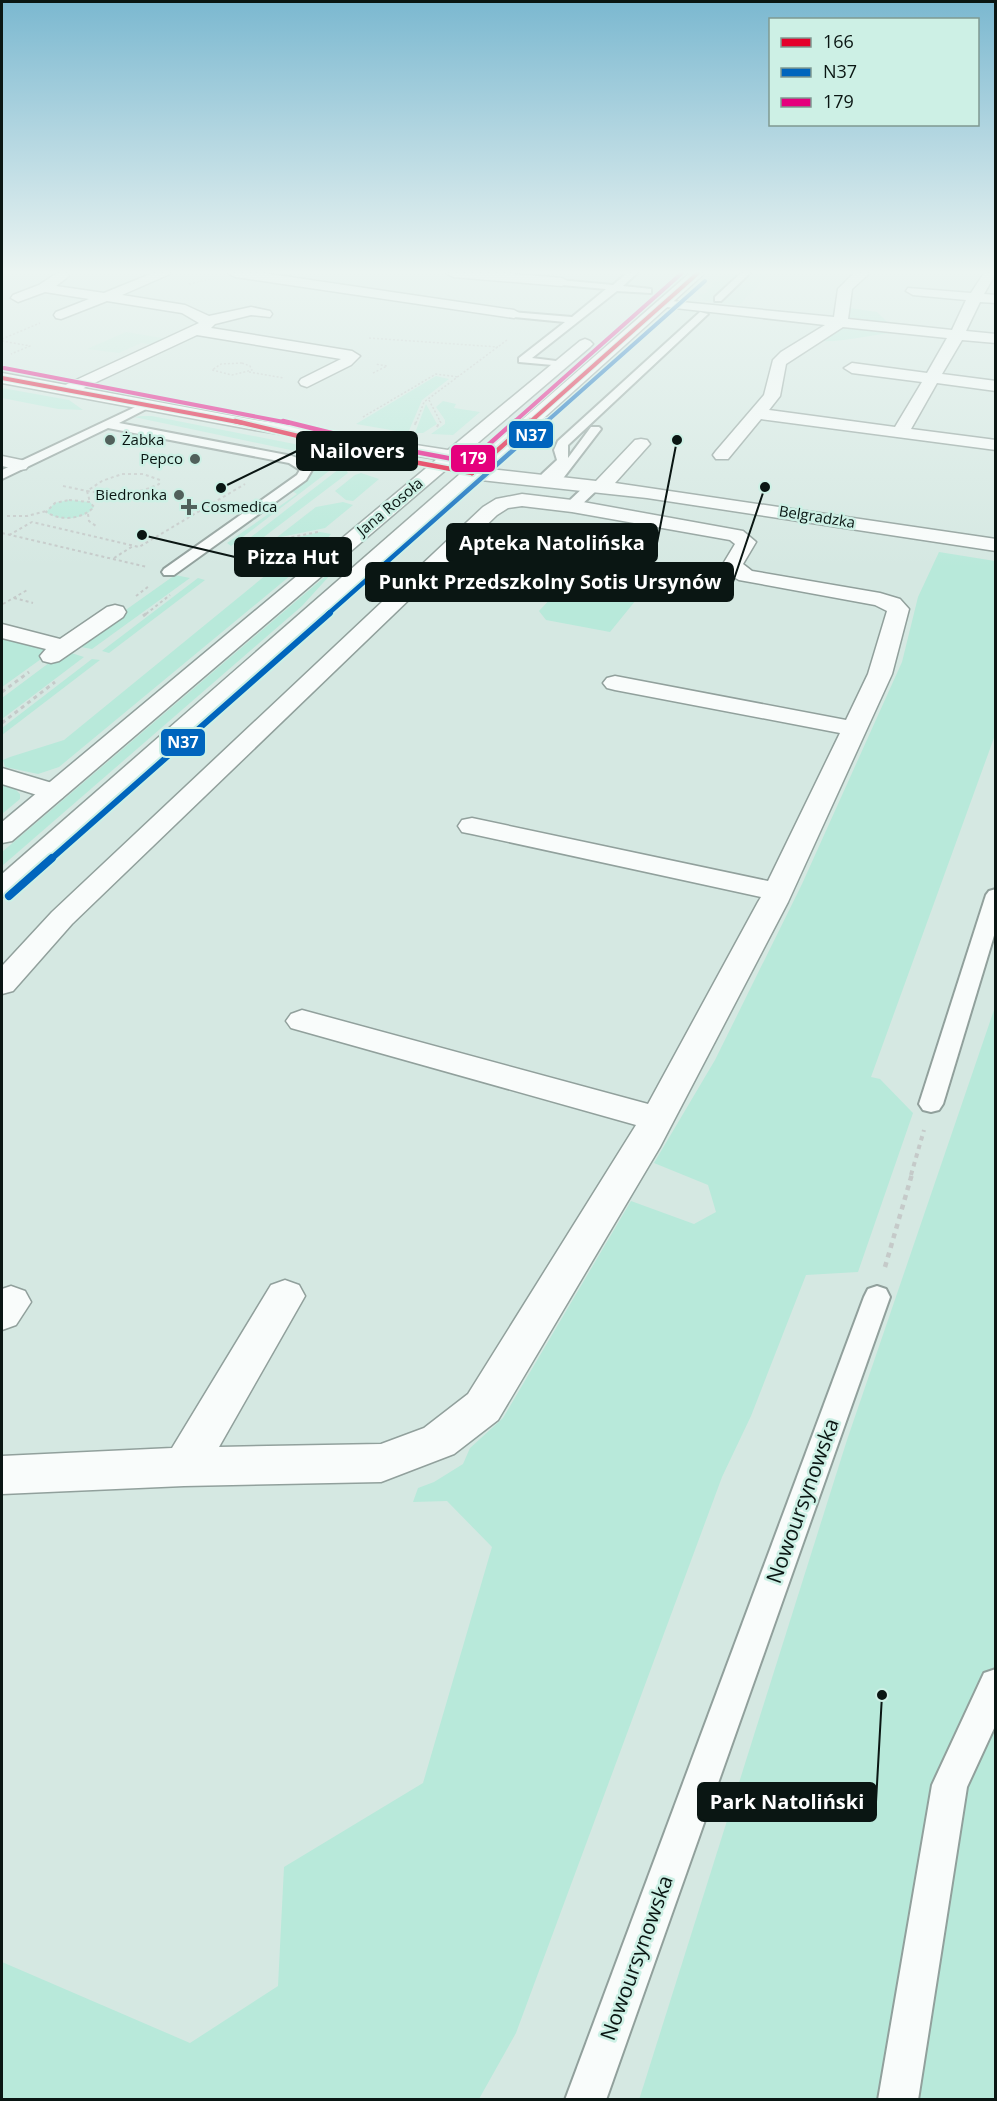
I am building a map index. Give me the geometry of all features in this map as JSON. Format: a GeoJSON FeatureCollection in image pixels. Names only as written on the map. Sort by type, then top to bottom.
{"type":"FeatureCollection","features":[{"type":"Feature","properties":{"kind":"street"},"geometry":{"type":"LineString","coordinates":[[67,390],[106,371]]}},
{"type":"Feature","properties":{"kind":"street"},"geometry":{"type":"LineString","coordinates":[[307,382],[328,371]]}},
{"type":"Feature","properties":{"kind":"street","name":"Jana Rosoła"},"geometry":{"type":"LineString","coordinates":[[2,835],[553,371]]}},
{"type":"Feature","properties":{"kind":"street","name":"Jana Rosoła"},"geometry":{"type":"LineString","coordinates":[[2,888],[588,371]]}},
{"type":"Feature","properties":{"kind":"street"},"geometry":{"type":"LineString","coordinates":[[722,455],[772,396],[777,371]]}},
{"type":"Feature","properties":{"kind":"street"},"geometry":{"type":"LineString","coordinates":[[876,371],[996,386]]}},
{"type":"Feature","properties":{"kind":"street"},"geometry":{"type":"LineString","coordinates":[[900,433],[936,371]]}},
{"type":"Feature","properties":{"kind":"street","name":"Belgradzka"},"geometry":{"type":"LineString","coordinates":[[2,378],[573,486],[647,492],[996,545]]}},
{"type":"Feature","properties":{"kind":"street"},"geometry":{"type":"LineString","coordinates":[[758,414],[900,433],[993,442]]}},
{"type":"Feature","properties":{"kind":"street"},"geometry":{"type":"LineString","coordinates":[[2,984],[62,918],[490,511],[503,503],[573,486],[641,444]]}},
{"type":"Feature","properties":{"kind":"street"},"geometry":{"type":"LineString","coordinates":[[2,461],[21,465]]}},
{"type":"Feature","properties":{"kind":"street"},"geometry":{"type":"LineString","coordinates":[[2,1475],[184,1467],[381,1463],[439,1441],[483,1407],[658,1119],[777,892],[856,729],[880,674],[898,609],[880,599],[746,576],[735,570],[733,564],[746,542],[736,535],[573,486]]}},
{"type":"Feature","properties":{"kind":"street"},"geometry":{"type":"LineString","coordinates":[[2,631],[57,652],[115,612]]}},
{"type":"Feature","properties":{"kind":"street"},"geometry":{"type":"LineString","coordinates":[[615,683],[856,729]]}},
{"type":"Feature","properties":{"kind":"street"},"geometry":{"type":"LineString","coordinates":[[2,776],[53,792]]}},
{"type":"Feature","properties":{"kind":"street"},"geometry":{"type":"LineString","coordinates":[[472,826],[777,892]]}},
{"type":"Feature","properties":{"kind":"street"},"geometry":{"type":"LineString","coordinates":[[302,1021],[658,1119]]}},
{"type":"Feature","properties":{"kind":"street"},"geometry":{"type":"LineString","coordinates":[[184,1467],[285,1296]]}},
{"type":"Feature","properties":{"kind":"lane"},"geometry":{"type":"LineString","coordinates":[[573,486],[563,461],[562,444],[641,371]]}},
{"type":"Feature","properties":{"kind":"lane"},"geometry":{"type":"LineString","coordinates":[[2,475],[146,405]]}},
{"type":"Feature","properties":{"kind":"lane"},"geometry":{"type":"LineString","coordinates":[[107,424],[292,460],[304,466],[306,470],[302,477],[169,572]]}},
{"type":"Feature","properties":{"kind":"lane"},"geometry":{"type":"LineString","coordinates":[[573,486],[578,454],[595,429]]}},
{"type":"Feature","properties":{"kind":"lane"},"geometry":{"type":"LineString","coordinates":[[561,453],[578,454]]}},
{"type":"Feature","properties":{"kind":"lane"},"geometry":{"type":"LineString","coordinates":[[931,1104],[996,895]]}},
{"type":"Feature","properties":{"kind":"lane","name":"Nowoursynowska"},"geometry":{"type":"LineString","coordinates":[[585,2100],[877,1297]]}},
{"type":"Feature","properties":{"kind":"lane"},"geometry":{"type":"LineString","coordinates":[[898,2100],[950,1785],[996,1684]]}},
{"type":"Feature","properties":{"kind":"path"},"geometry":{"type":"LineString","coordinates":[[215,371],[224,375],[249,372],[272,376]]}},
{"type":"Feature","properties":{"kind":"path"},"geometry":{"type":"LineString","coordinates":[[358,420],[436,374],[458,377]]}},
{"type":"Feature","properties":{"kind":"path"},"geometry":{"type":"LineString","coordinates":[[414,428],[424,402],[429,400]]}},
{"type":"Feature","properties":{"kind":"path"},"geometry":{"type":"LineString","coordinates":[[63,486],[87,491],[135,492],[154,488],[160,480],[149,475],[118,476],[99,481],[87,491]]}},
{"type":"Feature","properties":{"kind":"path"},"geometry":{"type":"LineString","coordinates":[[9,535],[32,522],[139,547],[246,484]]}},
{"type":"Feature","properties":{"kind":"path"},"geometry":{"type":"LineString","coordinates":[[46,511],[60,518],[88,513],[94,507],[87,491]]}},
{"type":"Feature","properties":{"kind":"path"},"geometry":{"type":"LineString","coordinates":[[7,516],[27,516],[46,511],[50,506],[62,501],[90,502]]}},
{"type":"Feature","properties":{"kind":"path"},"geometry":{"type":"LineString","coordinates":[[88,513],[89,521],[96,526]]}},
{"type":"Feature","properties":{"kind":"path"},"geometry":{"type":"LineString","coordinates":[[160,527],[168,529]]}},
{"type":"Feature","properties":{"kind":"path"},"geometry":{"type":"LineString","coordinates":[[262,543],[324,531]]}},
{"type":"Feature","properties":{"kind":"path"},"geometry":{"type":"LineString","coordinates":[[2,533],[169,572]]}},
{"type":"Feature","properties":{"kind":"path"},"geometry":{"type":"LineString","coordinates":[[113,559],[134,546]]}},
{"type":"Feature","properties":{"kind":"path"},"geometry":{"type":"LineString","coordinates":[[115,612],[169,572]]}},
{"type":"Feature","properties":{"kind":"path"},"geometry":{"type":"LineString","coordinates":[[2,604],[29,589]]}},
{"type":"Feature","properties":{"kind":"path"},"geometry":{"type":"LineString","coordinates":[[14,598],[33,603]]}},
{"type":"Feature","properties":{"kind":"path"},"geometry":{"type":"LineString","coordinates":[[877,1297],[931,1104]]}},
{"type":"Feature","properties":{"kind":"shaded area"},"geometry":{"type":"Polygon","coordinates":[[[436,376],[449,379],[422,400],[408,433],[356,424],[436,376]]]}},
{"type":"Feature","properties":{"kind":"shaded area"},"geometry":{"type":"Polygon","coordinates":[[[2,388],[69,400],[83,410],[58,409],[2,398],[2,388]]]}},
{"type":"Feature","properties":{"kind":"shaded area"},"geometry":{"type":"Polygon","coordinates":[[[443,401],[456,404],[454,408],[480,412],[453,435],[431,434],[445,424],[445,420],[436,407],[443,401]]]}},
{"type":"Feature","properties":{"kind":"shaded area"},"geometry":{"type":"Polygon","coordinates":[[[426,404],[437,424],[423,433],[415,433],[426,404]]]}},
{"type":"Feature","properties":{"kind":"shaded area"},"geometry":{"type":"Polygon","coordinates":[[[152,416],[370,459],[361,465],[134,417],[152,416]]]}},
{"type":"Feature","properties":{"kind":"shaded area"},"geometry":{"type":"Polygon","coordinates":[[[333,468],[231,546],[227,543],[297,494],[292,491],[314,471],[333,468]]]}},
{"type":"Feature","properties":{"kind":"shaded area"},"geometry":{"type":"Polygon","coordinates":[[[339,469],[346,470],[348,473],[248,549],[238,547],[339,469]]]}},
{"type":"Feature","properties":{"kind":"shaded area"},"geometry":{"type":"Polygon","coordinates":[[[361,473],[379,479],[353,501],[346,500],[335,491],[355,475],[361,473]]]}},
{"type":"Feature","properties":{"kind":"shaded area"},"geometry":{"type":"Polygon","coordinates":[[[69,500],[90,502],[94,507],[84,515],[71,518],[57,517],[46,512],[55,503],[69,500]]]}},
{"type":"Feature","properties":{"kind":"shaded area"},"geometry":{"type":"Polygon","coordinates":[[[343,502],[353,505],[325,528],[276,538],[316,507],[343,502]]]}},
{"type":"Feature","properties":{"kind":"shaded area"},"geometry":{"type":"Polygon","coordinates":[[[320,532],[331,534],[314,556],[59,767],[38,774],[5,767],[3,760],[64,740],[288,557],[258,551],[267,544],[320,532]]]}},
{"type":"Feature","properties":{"kind":"shaded area"},"geometry":{"type":"Polygon","coordinates":[[[939,552],[995,561],[995,735],[871,1077],[880,1079],[913,1113],[858,1272],[806,1275],[751,1416],[722,1477],[516,2033],[479,2099],[2,2099],[2,1962],[190,2043],[278,1986],[284,1867],[423,1783],[492,1547],[447,1501],[413,1502],[418,1488],[434,1482],[463,1464],[470,1448],[503,1418],[631,1201],[694,1224],[716,1212],[708,1185],[654,1163],[715,1060],[802,884],[902,662],[918,597],[939,552]]]}},
{"type":"Feature","properties":{"kind":"shaded area"},"geometry":{"type":"Polygon","coordinates":[[[342,562],[302,606],[2,866],[2,852],[342,562]]]}},
{"type":"Feature","properties":{"kind":"shaded area"},"geometry":{"type":"Polygon","coordinates":[[[623,570],[653,579],[610,632],[546,620],[539,611],[570,578],[623,570]]]}},
{"type":"Feature","properties":{"kind":"shaded area"},"geometry":{"type":"Polygon","coordinates":[[[175,575],[190,578],[92,649],[75,646],[175,575]]]}},
{"type":"Feature","properties":{"kind":"shaded area"},"geometry":{"type":"Polygon","coordinates":[[[198,578],[205,580],[109,653],[102,651],[198,578]]]}},
{"type":"Feature","properties":{"kind":"shaded area"},"geometry":{"type":"Polygon","coordinates":[[[2,635],[55,649],[2,687],[2,635]]]}},
{"type":"Feature","properties":{"kind":"shaded area"},"geometry":{"type":"Polygon","coordinates":[[[65,651],[84,657],[2,719],[2,698],[65,651]]]}},
{"type":"Feature","properties":{"kind":"shaded area"},"geometry":{"type":"Polygon","coordinates":[[[92,659],[100,660],[2,735],[2,728],[92,659]]]}},
{"type":"Feature","properties":{"kind":"shaded area"},"geometry":{"type":"Polygon","coordinates":[[[2,785],[16,790],[20,794],[20,799],[2,814],[2,785]]]}},
{"type":"Feature","properties":{"kind":"shaded area"},"geometry":{"type":"Polygon","coordinates":[[[995,1007],[995,2099],[639,2100],[847,1440],[995,1007]]]}},
{"type":"Feature","properties":{"kind":"transit line","name":"179"},"geometry":{"type":"LineString","coordinates":[[20,371],[257,415],[384,446],[469,462],[572,371]]}},
{"type":"Feature","properties":{"kind":"transit line","name":"166"},"geometry":{"type":"LineString","coordinates":[[472,473],[587,371]]}},
{"type":"Feature","properties":{"kind":"transit line","name":"N37"},"geometry":{"type":"LineString","coordinates":[[9,896],[603,371]]}},
{"type":"Feature","properties":{"kind":"transit line","name":"166"},"geometry":{"type":"LineString","coordinates":[[2,378],[255,425],[382,456],[472,473]]}},
{"type":"Feature","properties":{"kind":"place","name":"Żabka"},"geometry":{"type":"Point","coordinates":[110,440]}},
{"type":"Feature","properties":{"kind":"place","name":"Apteka Natolińska"},"geometry":{"type":"Point","coordinates":[677,440]}},
{"type":"Feature","properties":{"kind":"place","name":"Pepco"},"geometry":{"type":"Point","coordinates":[195,459]}},
{"type":"Feature","properties":{"kind":"place","name":"Punkt Przedszkolny Sotis Ursynów"},"geometry":{"type":"Point","coordinates":[765,487]}},
{"type":"Feature","properties":{"kind":"place","name":"Nailovers"},"geometry":{"type":"Point","coordinates":[221,488]}},
{"type":"Feature","properties":{"kind":"place","name":"Biedronka"},"geometry":{"type":"Point","coordinates":[179,495]}},
{"type":"Feature","properties":{"kind":"place","name":"Cosmedica"},"geometry":{"type":"Point","coordinates":[189,507]}},
{"type":"Feature","properties":{"kind":"place","name":"Pizza Hut"},"geometry":{"type":"Point","coordinates":[142,535]}},
{"type":"Feature","properties":{"kind":"place","name":"Park Natoliński"},"geometry":{"type":"Point","coordinates":[882,1695]}}]}
